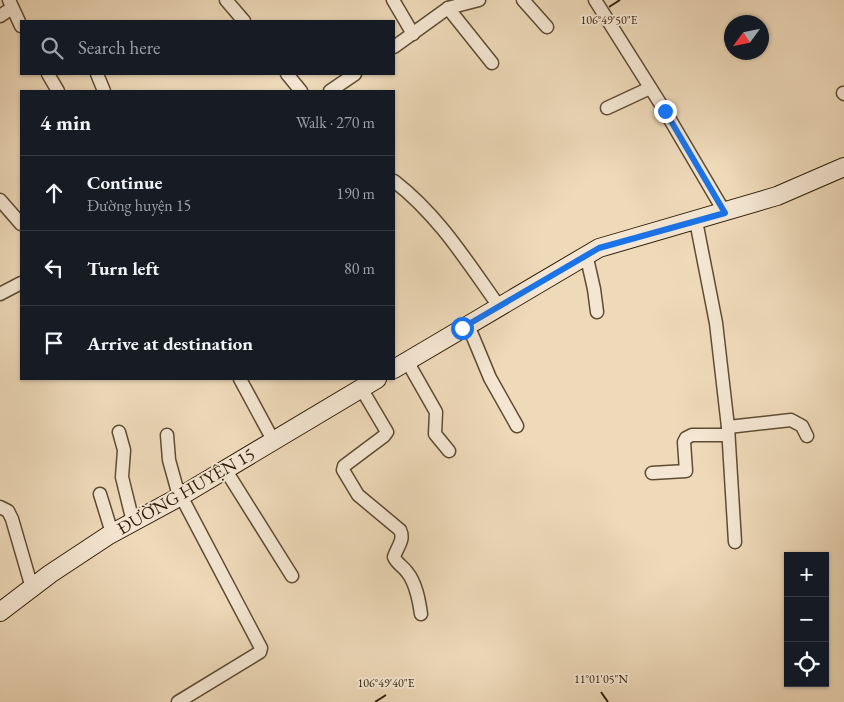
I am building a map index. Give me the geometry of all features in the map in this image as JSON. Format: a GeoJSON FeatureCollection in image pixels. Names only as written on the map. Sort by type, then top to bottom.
{"type":"FeatureCollection","features":[{"type":"Feature","properties":{"kind":"street"},"geometry":{"type":"LineString","coordinates":[[226,0],[243,20]]}},
{"type":"Feature","properties":{"kind":"street"},"geometry":{"type":"LineString","coordinates":[[394,0],[413,34]]}},
{"type":"Feature","properties":{"kind":"street"},"geometry":{"type":"LineString","coordinates":[[395,46],[448,8],[479,0]]}},
{"type":"Feature","properties":{"kind":"street"},"geometry":{"type":"LineString","coordinates":[[523,0],[547,28]]}},
{"type":"Feature","properties":{"kind":"street"},"geometry":{"type":"LineString","coordinates":[[594,0],[650,88],[725,213]]}},
{"type":"Feature","properties":{"kind":"street"},"geometry":{"type":"LineString","coordinates":[[0,16],[10,4],[20,24]]}},
{"type":"Feature","properties":{"kind":"street"},"geometry":{"type":"LineString","coordinates":[[448,8],[492,63]]}},
{"type":"Feature","properties":{"kind":"street"},"geometry":{"type":"LineString","coordinates":[[49,75],[57,90]]}},
{"type":"Feature","properties":{"kind":"street"},"geometry":{"type":"LineString","coordinates":[[97,75],[104,90]]}},
{"type":"Feature","properties":{"kind":"street"},"geometry":{"type":"LineString","coordinates":[[288,75],[300,90]]}},
{"type":"Feature","properties":{"kind":"street"},"geometry":{"type":"LineString","coordinates":[[331,90],[354,75]]}},
{"type":"Feature","properties":{"kind":"street"},"geometry":{"type":"LineString","coordinates":[[607,108],[650,88]]}},
{"type":"Feature","properties":{"kind":"street"},"geometry":{"type":"LineString","coordinates":[[449,451],[435,434],[436,412],[400,365],[586,254],[645,233],[725,213],[777,196],[844,167]]}},
{"type":"Feature","properties":{"kind":"street"},"geometry":{"type":"LineString","coordinates":[[395,182],[418,200],[444,228],[498,305]]}},
{"type":"Feature","properties":{"kind":"street"},"geometry":{"type":"LineString","coordinates":[[1,204],[20,223]]}},
{"type":"Feature","properties":{"kind":"street"},"geometry":{"type":"LineString","coordinates":[[696,220],[716,322],[728,431],[735,542]]}},
{"type":"Feature","properties":{"kind":"street"},"geometry":{"type":"LineString","coordinates":[[586,254],[597,312]]}},
{"type":"Feature","properties":{"kind":"street"},"geometry":{"type":"LineString","coordinates":[[0,294],[20,284]]}},
{"type":"Feature","properties":{"kind":"street"},"geometry":{"type":"LineString","coordinates":[[468,325],[490,378],[517,426]]}},
{"type":"Feature","properties":{"kind":"street"},"geometry":{"type":"LineString","coordinates":[[241,380],[273,440]]}},
{"type":"Feature","properties":{"kind":"street","name":"ĐƯỜNG HUYỆN 15"},"geometry":{"type":"LineString","coordinates":[[0,612],[112,533],[180,496],[375,380]]}},
{"type":"Feature","properties":{"kind":"street"},"geometry":{"type":"LineString","coordinates":[[361,388],[386,432],[384,436],[344,466],[343,470],[358,495],[400,530],[403,535],[394,557],[396,562],[407,570],[413,582],[421,614]]}},
{"type":"Feature","properties":{"kind":"street"},"geometry":{"type":"LineString","coordinates":[[652,473],[686,471],[684,442],[686,438],[692,435],[791,420],[802,426],[807,436]]}},
{"type":"Feature","properties":{"kind":"street"},"geometry":{"type":"LineString","coordinates":[[119,432],[124,450],[122,477],[133,522]]}},
{"type":"Feature","properties":{"kind":"street"},"geometry":{"type":"LineString","coordinates":[[167,436],[169,460],[180,496],[261,648],[260,652],[178,702]]}},
{"type":"Feature","properties":{"kind":"street"},"geometry":{"type":"LineString","coordinates":[[225,469],[292,576]]}},
{"type":"Feature","properties":{"kind":"street"},"geometry":{"type":"LineString","coordinates":[[100,494],[112,533]]}},
{"type":"Feature","properties":{"kind":"street"},"geometry":{"type":"LineString","coordinates":[[0,507],[8,511],[12,519],[32,588]]}},
{"type":"Feature","properties":{"kind":"route"},"geometry":{"type":"LineString","coordinates":[[462,328],[498,305],[599,248],[645,233],[725,213],[665,111]]}}]}
